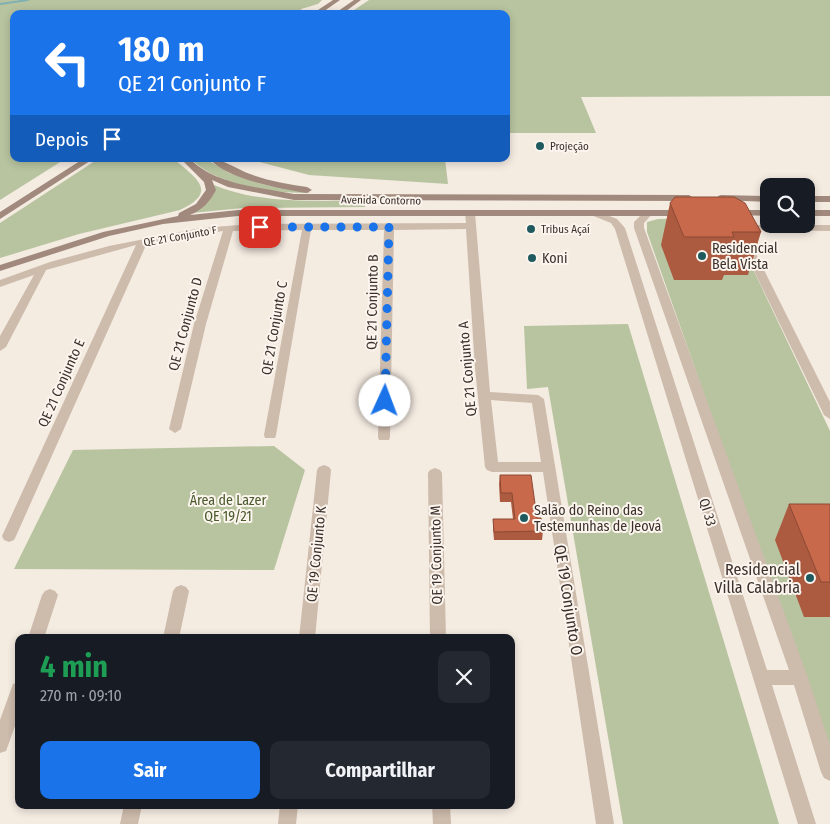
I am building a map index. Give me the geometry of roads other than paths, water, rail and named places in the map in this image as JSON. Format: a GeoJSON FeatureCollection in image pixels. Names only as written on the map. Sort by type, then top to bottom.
{"type":"FeatureCollection","features":[{"type":"Feature","properties":{"kind":"main road"},"geometry":{"type":"LineString","coordinates":[[321,10],[337,0]]}},
{"type":"Feature","properties":{"kind":"main road"},"geometry":{"type":"LineString","coordinates":[[343,10],[358,0]]}},
{"type":"Feature","properties":{"kind":"main road"},"geometry":{"type":"LineString","coordinates":[[0,216],[84,162]]}},
{"type":"Feature","properties":{"kind":"main road","name":"Avenida Contorno"},"geometry":{"type":"LineString","coordinates":[[188,162],[196,170],[228,184],[294,197],[760,198]]}},
{"type":"Feature","properties":{"kind":"main road"},"geometry":{"type":"LineString","coordinates":[[219,162],[245,176],[284,186],[348,198]]}},
{"type":"Feature","properties":{"kind":"main road"},"geometry":{"type":"LineString","coordinates":[[163,221],[194,210],[208,199],[211,190],[208,181],[196,170]]}},
{"type":"Feature","properties":{"kind":"main road"},"geometry":{"type":"LineString","coordinates":[[379,213],[380,204],[391,198]]}},
{"type":"Feature","properties":{"kind":"main road"},"geometry":{"type":"LineString","coordinates":[[815,199],[830,198]]}},
{"type":"Feature","properties":{"kind":"main road","name":"Avenida Contorno"},"geometry":{"type":"LineString","coordinates":[[0,267],[106,234],[163,221],[238,212],[694,213]]}},
{"type":"Feature","properties":{"kind":"main road"},"geometry":{"type":"LineString","coordinates":[[725,213],[760,213]]}},
{"type":"Feature","properties":{"kind":"main road"},"geometry":{"type":"LineString","coordinates":[[815,213],[830,213]]}},
{"type":"Feature","properties":{"kind":"street","name":"QE 21 Conjunto A"},"geometry":{"type":"LineString","coordinates":[[470,213],[484,396],[492,467],[548,467]]}},
{"type":"Feature","properties":{"kind":"street","name":"QI 33"},"geometry":{"type":"LineString","coordinates":[[594,213],[614,220],[618,225],[632,264],[664,374],[807,824]]}},
{"type":"Feature","properties":{"kind":"street"},"geometry":{"type":"LineString","coordinates":[[648,213],[640,219],[638,224],[800,678],[830,772]]}},
{"type":"Feature","properties":{"kind":"street"},"geometry":{"type":"LineString","coordinates":[[725,213],[738,228],[830,414]]}},
{"type":"Feature","properties":{"kind":"street","name":"QE 21 Conjunto F"},"geometry":{"type":"LineString","coordinates":[[0,284],[42,269],[142,242],[229,228],[471,226]]}},
{"type":"Feature","properties":{"kind":"street","name":"QE 21 Conjunto C"},"geometry":{"type":"LineString","coordinates":[[270,435],[307,227]]}},
{"type":"Feature","properties":{"kind":"street","name":"QE 21 Conjunto B"},"geometry":{"type":"LineString","coordinates":[[384,437],[389,227]]}},
{"type":"Feature","properties":{"kind":"street","name":"QE 21 Conjunto D"},"geometry":{"type":"LineString","coordinates":[[175,429],[200,324],[229,228]]}},
{"type":"Feature","properties":{"kind":"street"},"geometry":{"type":"LineString","coordinates":[[738,228],[827,228],[830,239]]}},
{"type":"Feature","properties":{"kind":"street","name":"QE 21 Conjunto E"},"geometry":{"type":"LineString","coordinates":[[9,536],[142,242]]}},
{"type":"Feature","properties":{"kind":"street"},"geometry":{"type":"LineString","coordinates":[[632,264],[652,264]]}},
{"type":"Feature","properties":{"kind":"street"},"geometry":{"type":"LineString","coordinates":[[0,347],[42,269]]}},
{"type":"Feature","properties":{"kind":"street","name":"QE 19 Conjunto O"},"geometry":{"type":"LineString","coordinates":[[484,396],[538,399],[605,824]]}},
{"type":"Feature","properties":{"kind":"street","name":"QE 19 Conjunto K"},"geometry":{"type":"LineString","coordinates":[[307,634],[324,470]]}},
{"type":"Feature","properties":{"kind":"street","name":"QE 19 Conjunto M"},"geometry":{"type":"LineString","coordinates":[[435,473],[438,634]]}},
{"type":"Feature","properties":{"kind":"street"},"geometry":{"type":"LineString","coordinates":[[172,634],[182,591]]}},
{"type":"Feature","properties":{"kind":"street"},"geometry":{"type":"LineString","coordinates":[[37,634],[50,595]]}},
{"type":"Feature","properties":{"kind":"street"},"geometry":{"type":"LineString","coordinates":[[760,677],[800,678]]}},
{"type":"Feature","properties":{"kind":"street"},"geometry":{"type":"LineString","coordinates":[[0,745],[15,701]]}},
{"type":"Feature","properties":{"kind":"street"},"geometry":{"type":"LineString","coordinates":[[129,824],[132,809]]}},
{"type":"Feature","properties":{"kind":"street"},"geometry":{"type":"LineString","coordinates":[[287,824],[289,809]]}},
{"type":"Feature","properties":{"kind":"street"},"geometry":{"type":"LineString","coordinates":[[441,809],[442,824]]}},
{"type":"Feature","properties":{"kind":"waterway"},"geometry":{"type":"LineString","coordinates":[[0,4],[28,0]]}},
{"type":"Feature","properties":{"kind":"place","name":"Projeção"},"geometry":{"type":"Point","coordinates":[540,146]}},
{"type":"Feature","properties":{"kind":"place","name":"Tribus Açaí"},"geometry":{"type":"Point","coordinates":[531,229]}},
{"type":"Feature","properties":{"kind":"place","name":"Residencial Bela Vista"},"geometry":{"type":"Point","coordinates":[702,256]}},
{"type":"Feature","properties":{"kind":"place","name":"Koni"},"geometry":{"type":"Point","coordinates":[532,258]}},
{"type":"Feature","properties":{"kind":"place","name":"Salão do Reino das Testemunhas de Jeová"},"geometry":{"type":"Point","coordinates":[524,518]}},
{"type":"Feature","properties":{"kind":"place","name":"Residencial Villa Calabria"},"geometry":{"type":"Point","coordinates":[810,578]}},
{"type":"Feature","properties":{"kind":"park label","name":"Área de Lazer QE 19/21"},"geometry":{"type":"Point","coordinates":[228,508]}}]}
